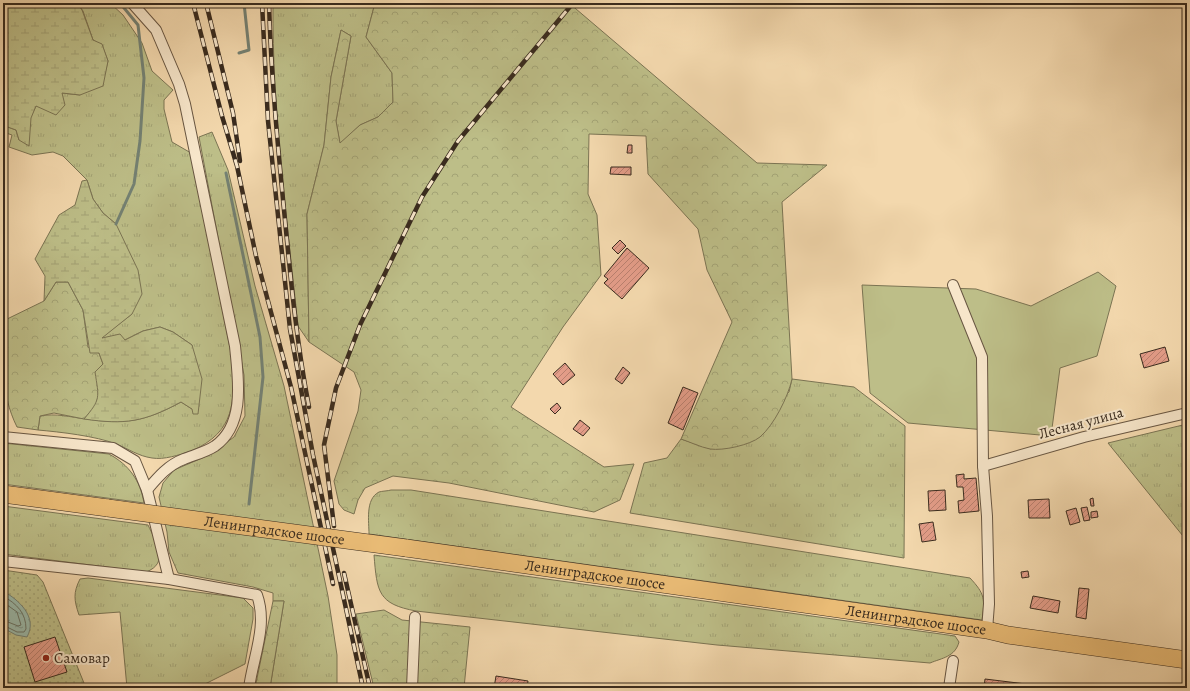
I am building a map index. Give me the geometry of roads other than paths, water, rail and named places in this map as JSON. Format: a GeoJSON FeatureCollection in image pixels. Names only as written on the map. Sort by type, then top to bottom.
{"type":"FeatureCollection","features":[{"type":"Feature","properties":{"kind":"highway","name":"Ленинградское шоссе"},"geometry":{"type":"LineString","coordinates":[[3,494],[406,548],[987,630],[1008,636],[1187,660]]}},
{"type":"Feature","properties":{"kind":"street"},"geometry":{"type":"LineString","coordinates":[[132,3],[156,30],[185,104],[235,346],[238,375],[237,402],[234,420],[226,436],[215,446],[182,459],[164,470],[147,490]]}},
{"type":"Feature","properties":{"kind":"street"},"geometry":{"type":"LineString","coordinates":[[953,285],[982,357],[983,466],[987,516],[989,604],[987,630]]}},
{"type":"Feature","properties":{"kind":"street","name":"Лесная улица"},"geometry":{"type":"LineString","coordinates":[[983,466],[1090,435],[1187,413]]}},
{"type":"Feature","properties":{"kind":"street"},"geometry":{"type":"LineString","coordinates":[[3,437],[113,448],[135,461],[147,490],[169,579]]}},
{"type":"Feature","properties":{"kind":"street"},"geometry":{"type":"LineString","coordinates":[[3,561],[169,579],[257,595],[262,608],[259,642],[249,688]]}},
{"type":"Feature","properties":{"kind":"street"},"geometry":{"type":"LineString","coordinates":[[412,688],[415,617]]}},
{"type":"Feature","properties":{"kind":"street"},"geometry":{"type":"LineString","coordinates":[[949,688],[953,661]]}},
{"type":"Feature","properties":{"kind":"water"},"geometry":{"type":"Polygon","coordinates":[[[3,591],[21,604],[25,610],[30,623],[30,630],[27,637],[16,635],[3,628],[3,591]]]}},
{"type":"Feature","properties":{"kind":"waterway"},"geometry":{"type":"LineString","coordinates":[[116,224],[134,184],[140,141],[144,78],[138,25],[120,3]]}},
{"type":"Feature","properties":{"kind":"waterway"},"geometry":{"type":"LineString","coordinates":[[239,53],[249,50],[244,3]]}},
{"type":"Feature","properties":{"kind":"waterway"},"geometry":{"type":"LineString","coordinates":[[226,173],[260,337],[263,377],[249,504]]}},
{"type":"Feature","properties":{"kind":"railway"},"geometry":{"type":"LineString","coordinates":[[193,3],[222,116],[237,166],[256,256],[291,387],[333,584]]}},
{"type":"Feature","properties":{"kind":"railway"},"geometry":{"type":"LineString","coordinates":[[206,3],[233,113],[240,161]]}},
{"type":"Feature","properties":{"kind":"railway"},"geometry":{"type":"LineString","coordinates":[[262,3],[268,121],[290,329],[313,455],[363,688]]}},
{"type":"Feature","properties":{"kind":"railway"},"geometry":{"type":"LineString","coordinates":[[269,3],[275,112],[287,244],[298,337],[309,407]]}},
{"type":"Feature","properties":{"kind":"railway"},"geometry":{"type":"LineString","coordinates":[[334,526],[324,445],[336,388],[360,325],[422,197],[458,141],[573,3]]}},
{"type":"Feature","properties":{"kind":"railway"},"geometry":{"type":"LineString","coordinates":[[344,573],[370,688]]}},
{"type":"Feature","properties":{"kind":"place","name":"Самовар"},"geometry":{"type":"Point","coordinates":[46,658]}}]}
